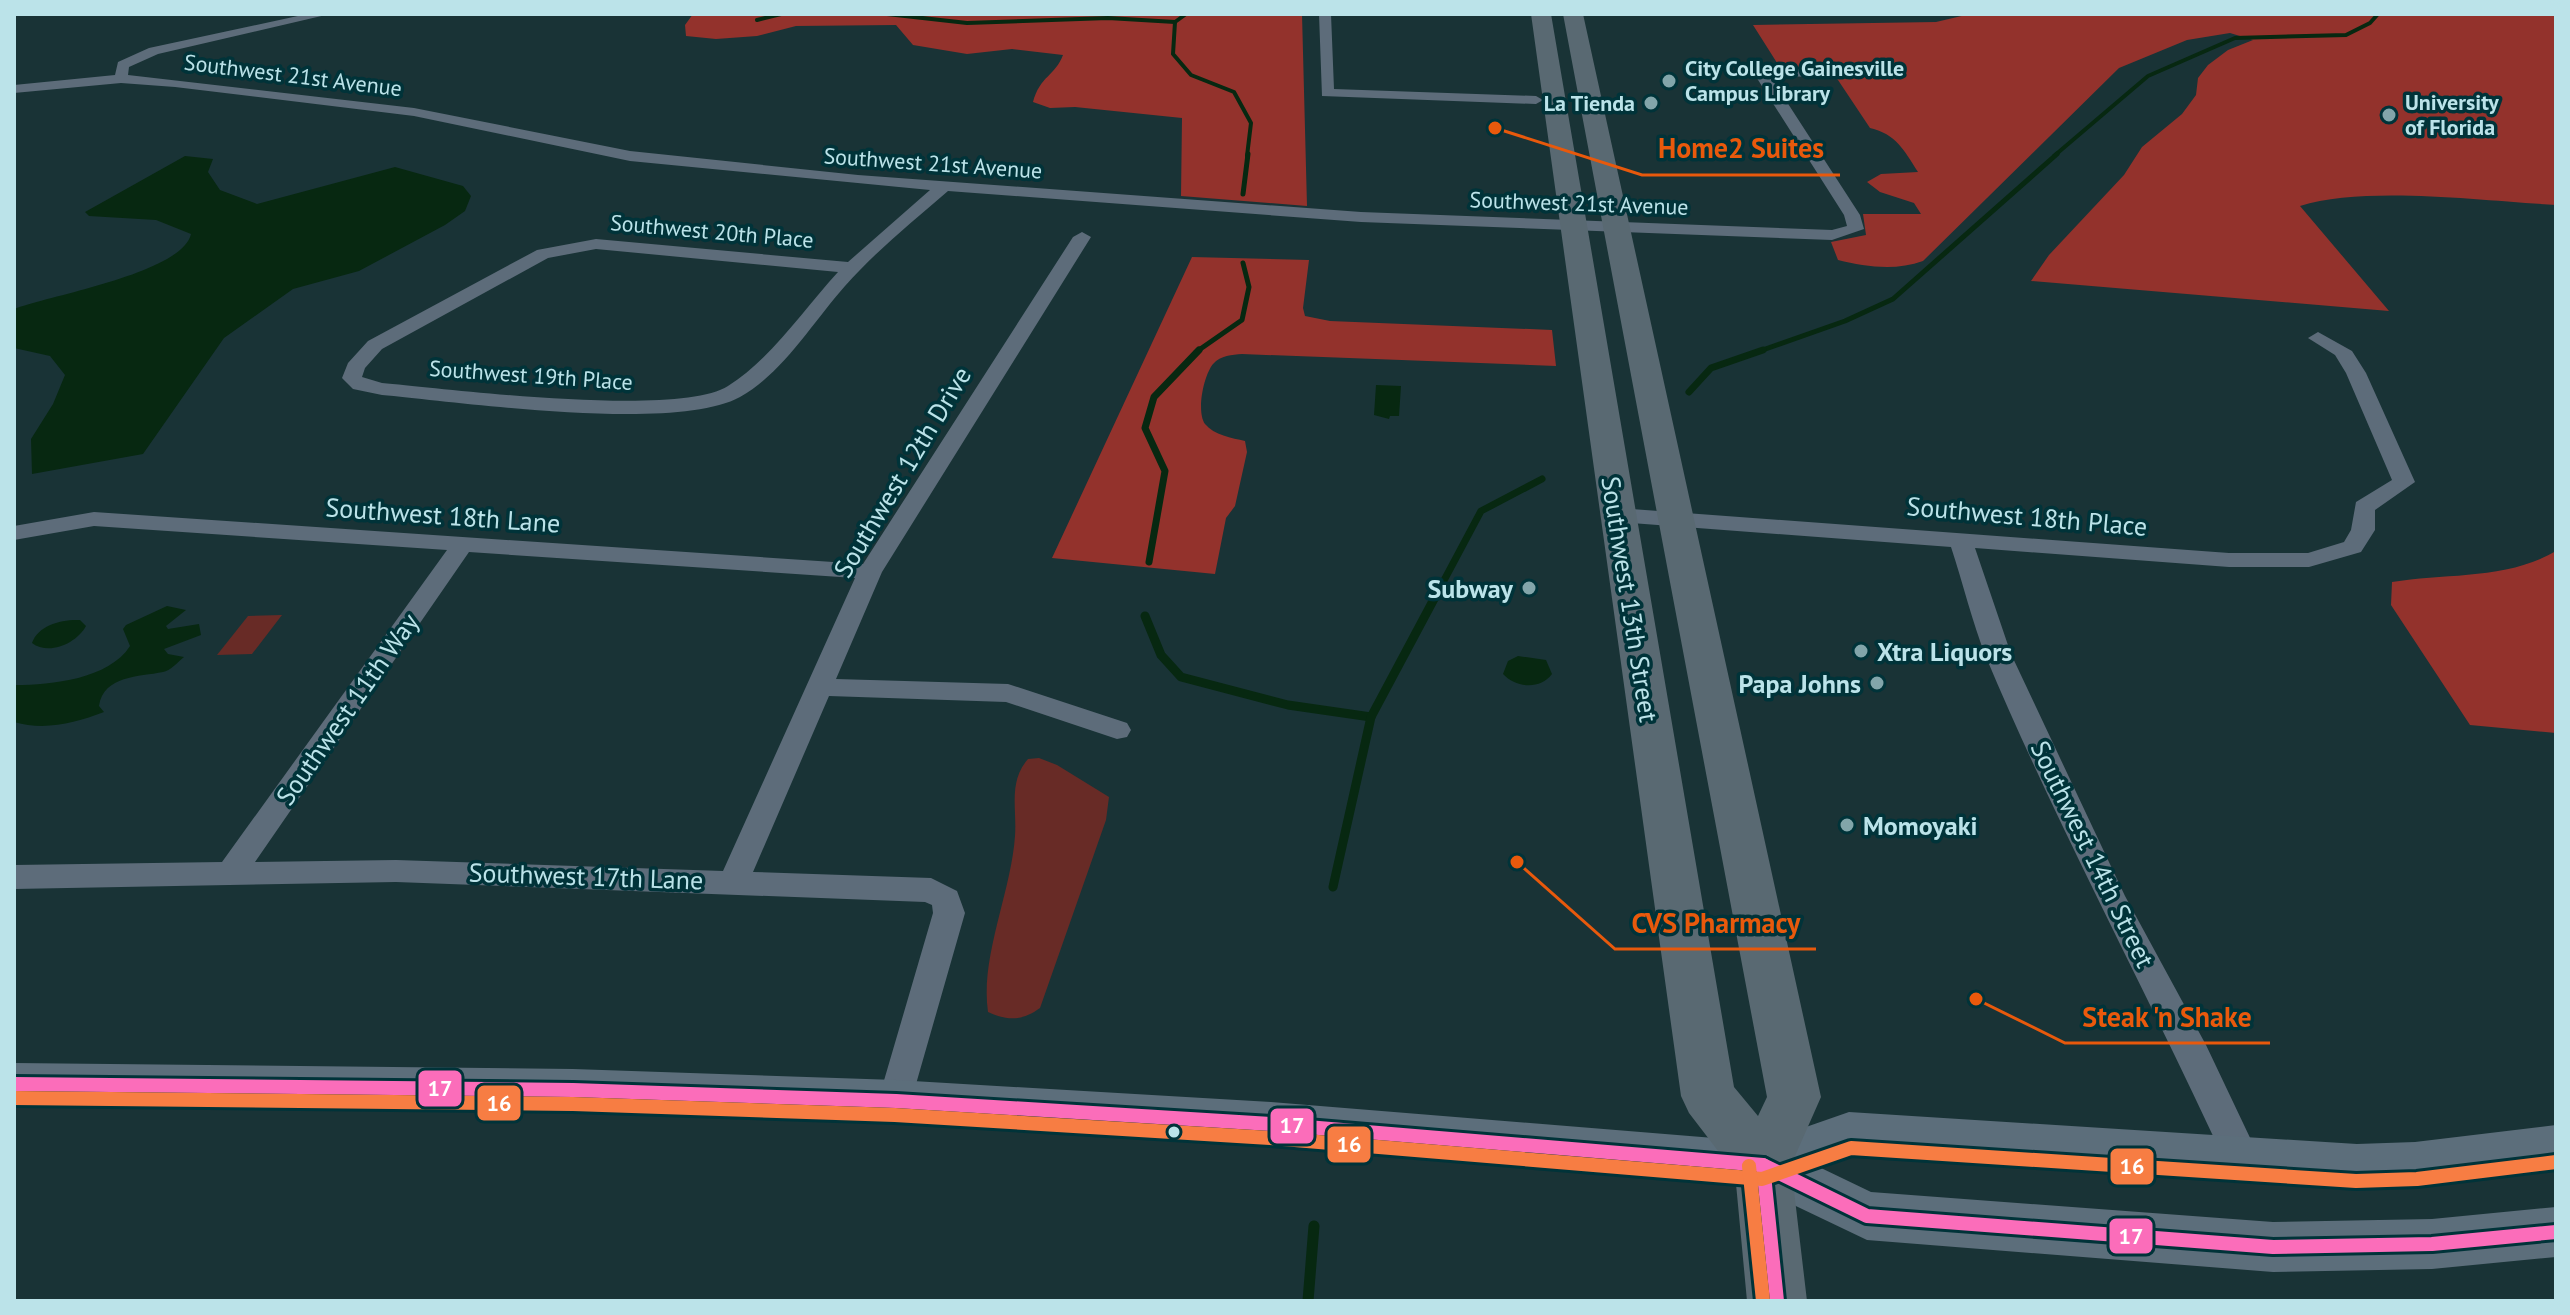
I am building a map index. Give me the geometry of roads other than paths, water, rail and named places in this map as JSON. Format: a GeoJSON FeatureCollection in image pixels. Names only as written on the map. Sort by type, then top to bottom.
{"type":"FeatureCollection","features":[{"type":"Feature","properties":{"kind":"main road","name":"Southwest 13th Street"},"geometry":{"type":"LineString","coordinates":[[1541,14],[1547,44],[1545,100],[1574,225],[1708,1096],[1763,1165]]}},
{"type":"Feature","properties":{"kind":"main road"},"geometry":{"type":"LineString","coordinates":[[1573,14],[1794,1097],[1763,1165],[1777,1301]]}},
{"type":"Feature","properties":{"kind":"main road"},"geometry":{"type":"LineString","coordinates":[[1547,44],[1556,48],[1575,83],[1589,95]]}},
{"type":"Feature","properties":{"kind":"main road"},"geometry":{"type":"LineString","coordinates":[[1545,100],[1589,95]]}},
{"type":"Feature","properties":{"kind":"main road"},"geometry":{"type":"LineString","coordinates":[[14,1084],[573,1090],[896,1101],[1271,1124],[1763,1165],[1867,1216],[2273,1247],[2432,1244],[2556,1232]]}},
{"type":"Feature","properties":{"kind":"main road"},"geometry":{"type":"LineString","coordinates":[[1763,1165],[1849,1134],[2244,1163],[2400,1165],[2556,1148]]}},
{"type":"Feature","properties":{"kind":"street"},"geometry":{"type":"LineString","coordinates":[[121,79],[123,65],[134,57],[324,14]]}},
{"type":"Feature","properties":{"kind":"street"},"geometry":{"type":"LineString","coordinates":[[1325,14],[1327,93],[1545,100]]}},
{"type":"Feature","properties":{"kind":"street","name":"Southwest 21st Avenue"},"geometry":{"type":"LineString","coordinates":[[14,89],[121,79],[358,103],[495,126],[630,156],[1291,213],[1832,235],[1856,229],[1852,215],[1760,72],[1825,74]]}},
{"type":"Feature","properties":{"kind":"street"},"geometry":{"type":"LineString","coordinates":[[851,268],[946,185]]}},
{"type":"Feature","properties":{"kind":"street","name":"Southwest 12th Drive"},"geometry":{"type":"LineString","coordinates":[[734,880],[870,572],[1082,237]]}},
{"type":"Feature","properties":{"kind":"street","name":"Southwest 20th Place"},"geometry":{"type":"LineString","coordinates":[[352,378],[355,367],[375,345],[543,254],[569,247],[596,244],[851,268]]}},
{"type":"Feature","properties":{"kind":"street","name":"Southwest 19th Place"},"geometry":{"type":"LineString","coordinates":[[352,378],[360,385],[382,389],[529,400],[647,407],[710,403],[747,382],[851,268]]}},
{"type":"Feature","properties":{"kind":"street","name":"Southwest 18th Place"},"geometry":{"type":"LineString","coordinates":[[1618,515],[2229,560],[2309,560],[2353,547],[2363,530],[2364,507],[2404,482],[2356,373],[2342,351],[2318,338]]}},
{"type":"Feature","properties":{"kind":"street","name":"Southwest 18th Lane"},"geometry":{"type":"LineString","coordinates":[[14,533],[94,519],[870,572]]}},
{"type":"Feature","properties":{"kind":"street","name":"Southwest 14th Street"},"geometry":{"type":"LineString","coordinates":[[1960,538],[2003,666],[2110,896],[2194,1055],[2244,1163]]}},
{"type":"Feature","properties":{"kind":"street","name":"Southwest 11th Way"},"geometry":{"type":"LineString","coordinates":[[230,874],[463,544]]}},
{"type":"Feature","properties":{"kind":"street"},"geometry":{"type":"LineString","coordinates":[[818,687],[1008,693],[1117,730]]}},
{"type":"Feature","properties":{"kind":"street","name":"Southwest 17th Lane"},"geometry":{"type":"LineString","coordinates":[[14,877],[396,871],[734,880],[931,890],[946,899],[949,913],[896,1101]]}},
{"type":"Feature","properties":{"kind":"waterway"},"geometry":{"type":"LineString","coordinates":[[757,20],[781,14]]}},
{"type":"Feature","properties":{"kind":"waterway"},"geometry":{"type":"LineString","coordinates":[[887,14],[967,23],[1108,18],[1175,22]]}},
{"type":"Feature","properties":{"kind":"waterway"},"geometry":{"type":"LineString","coordinates":[[1175,22],[1186,14]]}},
{"type":"Feature","properties":{"kind":"waterway"},"geometry":{"type":"LineString","coordinates":[[2054,156],[2148,76],[2235,38],[2346,35],[2370,23],[2378,14]]}},
{"type":"Feature","properties":{"kind":"waterway"},"geometry":{"type":"LineString","coordinates":[[1175,22],[1173,54],[1191,75],[1234,92],[1251,123],[1247,156]]}},
{"type":"Feature","properties":{"kind":"waterway"},"geometry":{"type":"LineString","coordinates":[[1243,194],[1248,154]]}},
{"type":"Feature","properties":{"kind":"waterway"},"geometry":{"type":"LineString","coordinates":[[1757,352],[1845,321],[1893,299],[2057,154]]}},
{"type":"Feature","properties":{"kind":"waterway"},"geometry":{"type":"LineString","coordinates":[[1196,352],[1242,320],[1249,287],[1243,263]]}},
{"type":"Feature","properties":{"kind":"waterway"},"geometry":{"type":"LineString","coordinates":[[1149,562],[1165,471],[1145,428],[1154,397],[1199,350]]}},
{"type":"Feature","properties":{"kind":"waterway"},"geometry":{"type":"LineString","coordinates":[[1689,392],[1711,368],[1763,350]]}},
{"type":"Feature","properties":{"kind":"waterway"},"geometry":{"type":"LineString","coordinates":[[1433,601],[1481,511],[1542,479]]}},
{"type":"Feature","properties":{"kind":"waterway"},"geometry":{"type":"LineString","coordinates":[[1371,717],[1434,599]]}},
{"type":"Feature","properties":{"kind":"waterway"},"geometry":{"type":"LineString","coordinates":[[1145,616],[1161,655],[1181,677],[1288,705],[1371,717]]}},
{"type":"Feature","properties":{"kind":"waterway"},"geometry":{"type":"LineString","coordinates":[[1333,887],[1371,717]]}},
{"type":"Feature","properties":{"kind":"waterway"},"geometry":{"type":"LineString","coordinates":[[1308,1301],[1314,1226]]}},
{"type":"Feature","properties":{"kind":"place","name":"City College Gainesville Campus Library"},"geometry":{"type":"Point","coordinates":[1669,81]}},
{"type":"Feature","properties":{"kind":"place","name":"La Tienda"},"geometry":{"type":"Point","coordinates":[1651,103]}},
{"type":"Feature","properties":{"kind":"place","name":"University of Florida"},"geometry":{"type":"Point","coordinates":[2389,115]}},
{"type":"Feature","properties":{"kind":"place","name":"Home2 Suites"},"geometry":{"type":"Point","coordinates":[1495,128]}},
{"type":"Feature","properties":{"kind":"place","name":"Subway"},"geometry":{"type":"Point","coordinates":[1529,588]}},
{"type":"Feature","properties":{"kind":"place","name":"Xtra Liquors"},"geometry":{"type":"Point","coordinates":[1861,651]}},
{"type":"Feature","properties":{"kind":"place","name":"Papa Johns"},"geometry":{"type":"Point","coordinates":[1877,683]}},
{"type":"Feature","properties":{"kind":"place","name":"Momoyaki"},"geometry":{"type":"Point","coordinates":[1847,825]}},
{"type":"Feature","properties":{"kind":"place","name":"CVS Pharmacy"},"geometry":{"type":"Point","coordinates":[1517,862]}},
{"type":"Feature","properties":{"kind":"place","name":"Steak 'n Shake"},"geometry":{"type":"Point","coordinates":[1976,999]}}]}
